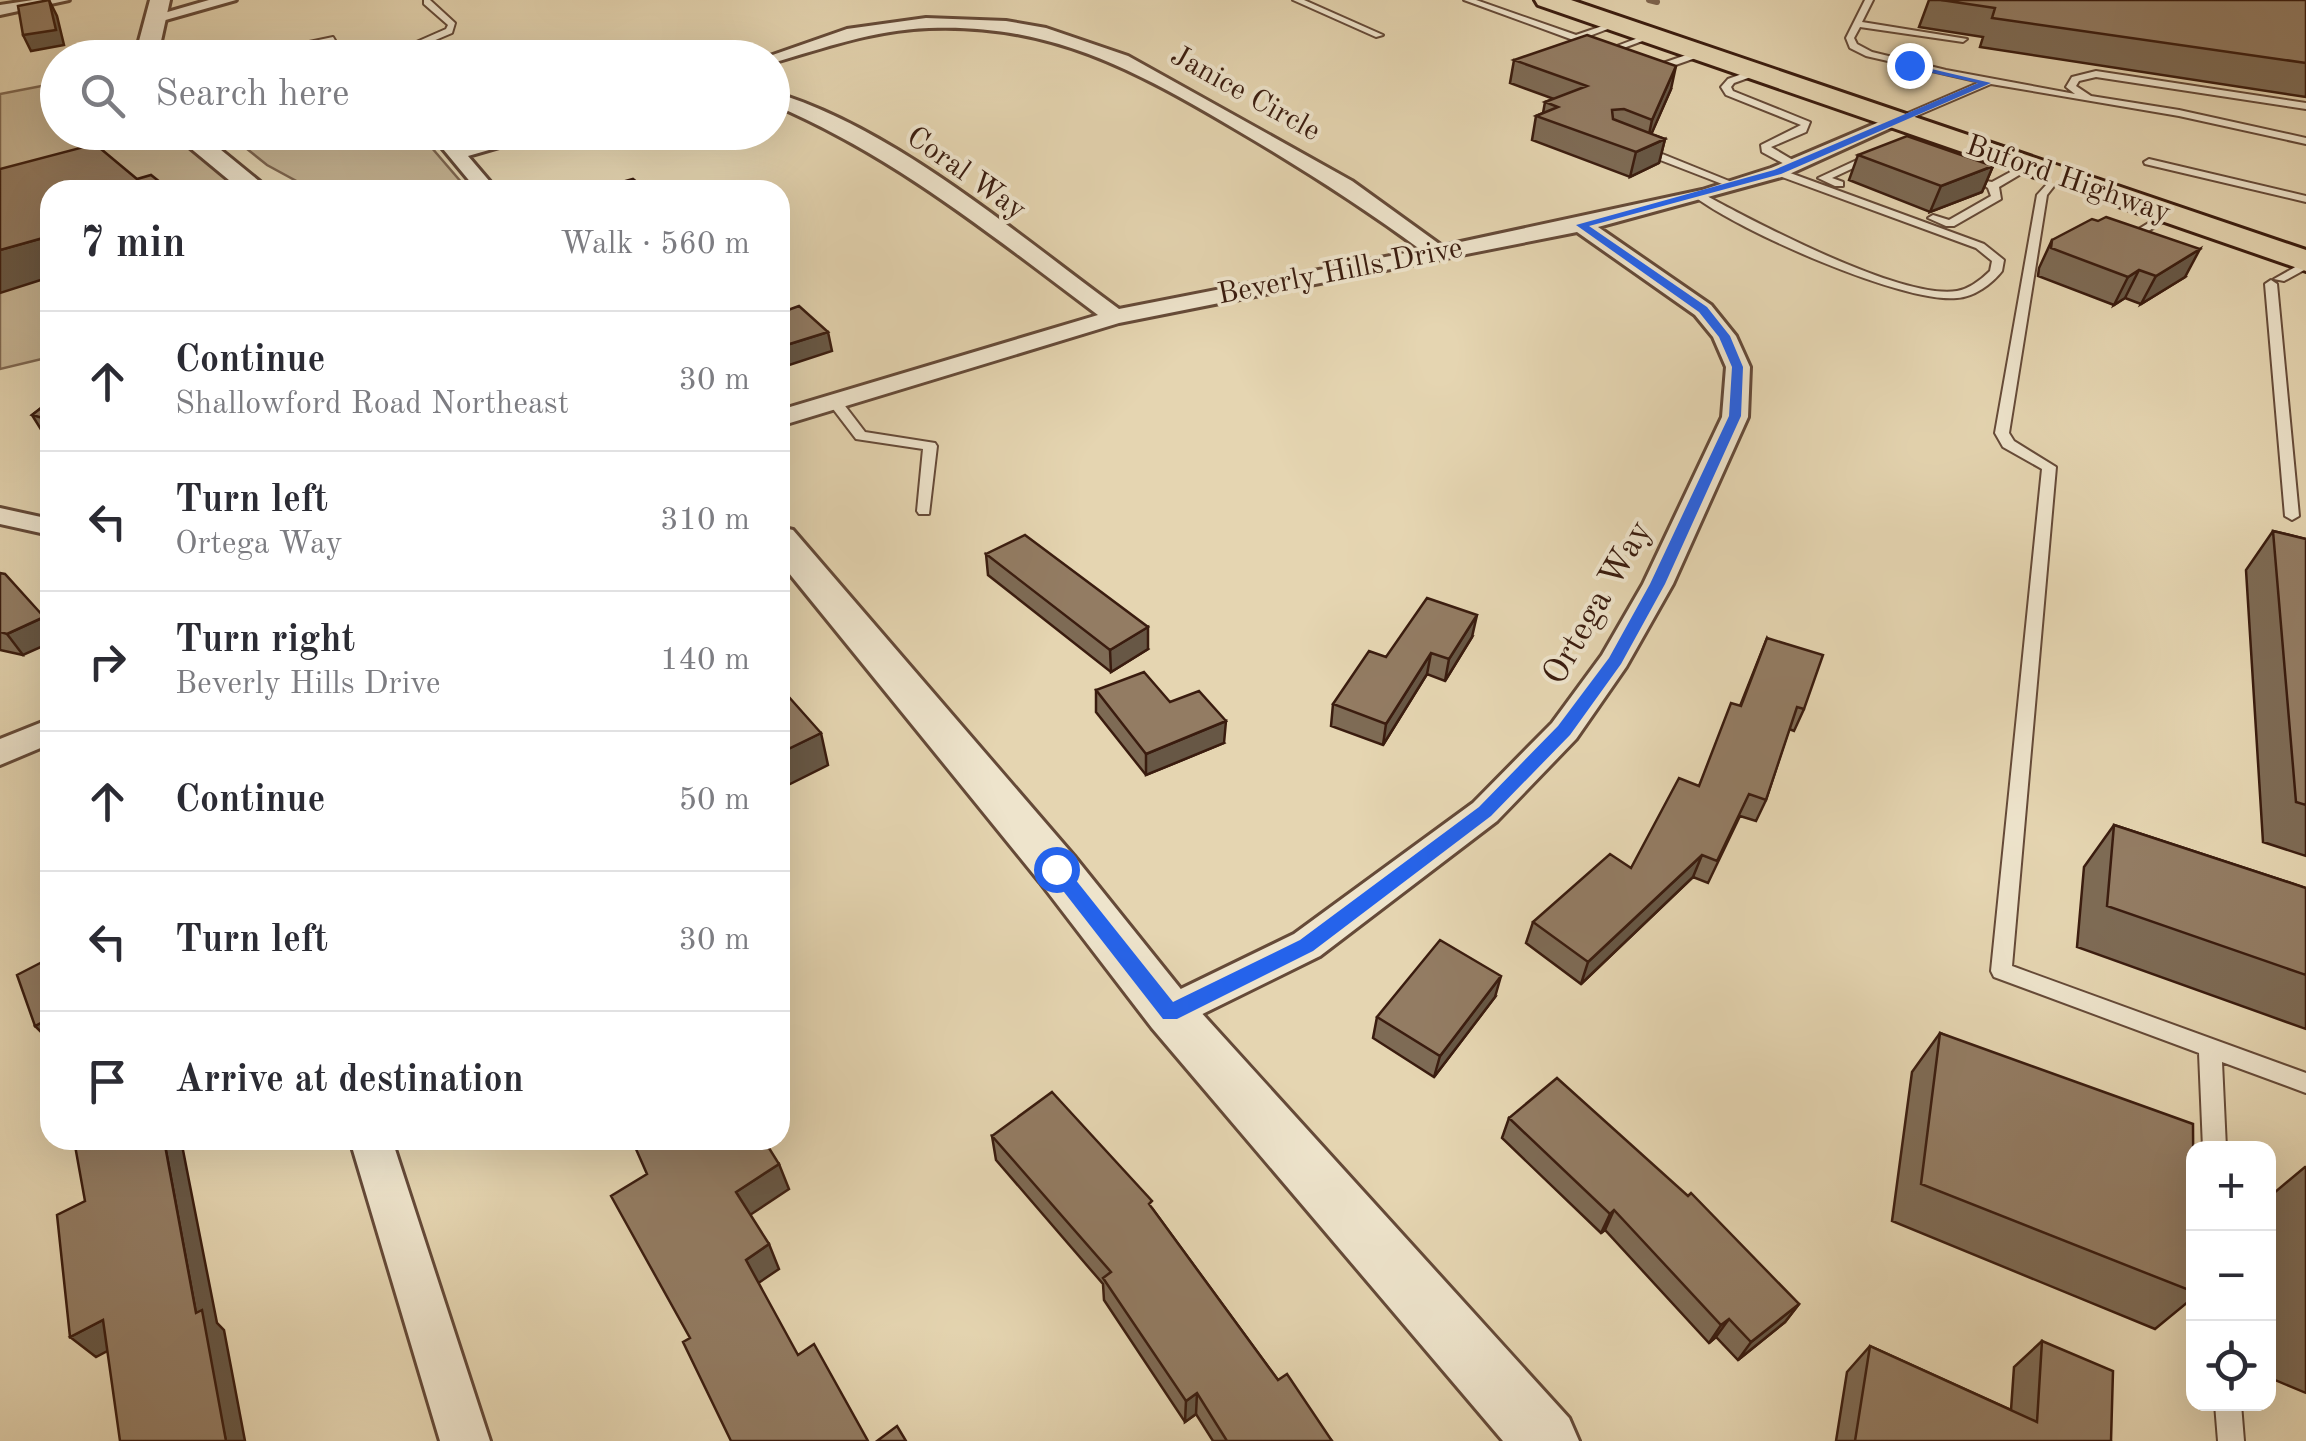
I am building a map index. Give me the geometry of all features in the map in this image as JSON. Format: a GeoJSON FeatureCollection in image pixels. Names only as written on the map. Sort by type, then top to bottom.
{"type":"FeatureCollection","features":[{"type":"Feature","properties":{"kind":"main road","name":"Buford Highway"},"geometry":{"type":"LineString","coordinates":[[1547,0],[2306,263]]}},
{"type":"Feature","properties":{"kind":"street"},"geometry":{"type":"LineString","coordinates":[[0,10],[61,0]]}},
{"type":"Feature","properties":{"kind":"street"},"geometry":{"type":"LineString","coordinates":[[150,40],[158,9],[228,0]]}},
{"type":"Feature","properties":{"kind":"street"},"geometry":{"type":"LineString","coordinates":[[892,6],[893,26]]}},
{"type":"Feature","properties":{"kind":"street","name":"Janice Circle"},"geometry":{"type":"LineString","coordinates":[[790,51],[816,40],[893,26],[950,22],[1001,24],[1096,49],[1213,109],[1345,185],[1437,252]]}},
{"type":"Feature","properties":{"kind":"street","name":"Coral Way"},"geometry":{"type":"LineString","coordinates":[[790,103],[877,148],[1115,317]]}},
{"type":"Feature","properties":{"kind":"street","name":"Beverly Hills Drive"},"geometry":{"type":"LineString","coordinates":[[790,415],[1115,317],[1581,225],[1699,196],[1786,168],[1897,121]]}},
{"type":"Feature","properties":{"kind":"street"},"geometry":{"type":"LineString","coordinates":[[206,150],[244,180]]}},
{"type":"Feature","properties":{"kind":"street"},"geometry":{"type":"LineString","coordinates":[[453,150],[479,180]]}},
{"type":"Feature","properties":{"kind":"street"},"geometry":{"type":"LineString","coordinates":[[456,153],[469,150]]}},
{"type":"Feature","properties":{"kind":"street","name":"Ortega Way"},"geometry":{"type":"LineString","coordinates":[[1170,1013],[1306,945],[1485,812],[1564,730],[1615,660],[1658,584],[1735,416],[1738,367],[1724,336],[1703,310],[1581,225]]}},
{"type":"Feature","properties":{"kind":"street"},"geometry":{"type":"LineString","coordinates":[[0,516],[40,525]]}},
{"type":"Feature","properties":{"kind":"street"},"geometry":{"type":"LineString","coordinates":[[790,550],[1056,869],[1170,1013],[1546,1441]]}},
{"type":"Feature","properties":{"kind":"street"},"geometry":{"type":"LineString","coordinates":[[0,753],[40,735]]}},
{"type":"Feature","properties":{"kind":"street"},"geometry":{"type":"LineString","coordinates":[[374,1150],[465,1441]]}},
{"type":"Feature","properties":{"kind":"lane"},"geometry":{"type":"LineString","coordinates":[[1296,0],[1379,35]]}},
{"type":"Feature","properties":{"kind":"lane"},"geometry":{"type":"LineString","coordinates":[[1468,0],[1576,38],[1617,24]]}},
{"type":"Feature","properties":{"kind":"lane"},"geometry":{"type":"LineString","coordinates":[[1869,0],[1850,38],[1853,46],[1870,54],[1987,83],[2184,114],[2236,129],[2306,141]]}},
{"type":"Feature","properties":{"kind":"lane"},"geometry":{"type":"LineString","coordinates":[[426,40],[452,25],[427,2]]}},
{"type":"Feature","properties":{"kind":"lane"},"geometry":{"type":"LineString","coordinates":[[1857,24],[1963,38]]}},
{"type":"Feature","properties":{"kind":"lane"},"geometry":{"type":"LineString","coordinates":[[1652,36],[1610,50],[1653,66],[1701,53]]}},
{"type":"Feature","properties":{"kind":"lane"},"geometry":{"type":"LineString","coordinates":[[1699,196],[1751,224],[1915,292],[1954,295],[1970,291],[1995,275],[1998,260],[1980,246],[1786,168],[1766,150],[1766,145],[1803,130],[1807,124],[1729,93],[1726,87],[1731,80],[1756,72]]}},
{"type":"Feature","properties":{"kind":"lane"},"geometry":{"type":"LineString","coordinates":[[2091,99],[2071,87],[2075,78],[2096,74],[2306,106]]}},
{"type":"Feature","properties":{"kind":"lane"},"geometry":{"type":"LineString","coordinates":[[1897,121],[1987,83]]}},
{"type":"Feature","properties":{"kind":"lane"},"geometry":{"type":"LineString","coordinates":[[2184,114],[2202,113],[2306,130]]}},
{"type":"Feature","properties":{"kind":"lane"},"geometry":{"type":"LineString","coordinates":[[1855,139],[1887,150],[1823,178],[1950,224],[1997,198],[1993,186]]}},
{"type":"Feature","properties":{"kind":"lane"},"geometry":{"type":"LineString","coordinates":[[1629,144],[1734,186]]}},
{"type":"Feature","properties":{"kind":"lane"},"geometry":{"type":"LineString","coordinates":[[2149,162],[2306,199]]}},
{"type":"Feature","properties":{"kind":"lane"},"geometry":{"type":"LineString","coordinates":[[1975,180],[1993,186],[2028,166]]}},
{"type":"Feature","properties":{"kind":"lane"},"geometry":{"type":"LineString","coordinates":[[2057,176],[2042,195],[2002,433],[2008,444],[2049,466],[2001,970],[2306,1084]]}},
{"type":"Feature","properties":{"kind":"lane"},"geometry":{"type":"LineString","coordinates":[[2130,238],[2169,215]]}},
{"type":"Feature","properties":{"kind":"lane"},"geometry":{"type":"LineString","coordinates":[[2292,516],[2276,282],[2306,263]]}},
{"type":"Feature","properties":{"kind":"lane"},"geometry":{"type":"LineString","coordinates":[[834,401],[862,436],[930,446],[924,512]]}},
{"type":"Feature","properties":{"kind":"lane"},"geometry":{"type":"LineString","coordinates":[[2210,1048],[2215,1141]]}},
{"type":"Feature","properties":{"kind":"lane"},"geometry":{"type":"LineString","coordinates":[[2228,1411],[2230,1441]]}},
{"type":"Feature","properties":{"kind":"shaded area"},"geometry":{"type":"Polygon","coordinates":[[[40,86],[40,150],[214,150],[252,180],[40,180],[40,359],[0,369],[0,94],[40,86]]]}},
{"type":"Feature","properties":{"kind":"shaded area"},"geometry":{"type":"Polygon","coordinates":[[[248,150],[434,150],[459,180],[295,180],[248,150]]]}},
{"type":"Feature","properties":{"kind":"building"},"geometry":{"type":"Polygon","coordinates":[[[49,0],[56,30],[23,35],[18,6],[49,0]]]}},
{"type":"Feature","properties":{"kind":"building"},"geometry":{"type":"Polygon","coordinates":[[[1941,0],[2306,0],[2306,63],[1992,18],[1995,8],[1941,0]]]}},
{"type":"Feature","properties":{"kind":"building"},"geometry":{"type":"Polygon","coordinates":[[[1587,35],[1676,66],[1652,120],[1624,109],[1612,110],[1613,119],[1665,139],[1636,152],[1536,116],[1558,107],[1545,102],[1587,86],[1514,60],[1587,35]]]}},
{"type":"Feature","properties":{"kind":"building"},"geometry":{"type":"Polygon","coordinates":[[[1907,136],[1993,166],[1941,186],[1858,155],[1907,136]]]}},
{"type":"Feature","properties":{"kind":"building"},"geometry":{"type":"Polygon","coordinates":[[[72,150],[102,150],[137,179],[151,175],[157,180],[40,180],[40,239],[0,250],[0,169],[72,150]]]}},
{"type":"Feature","properties":{"kind":"building"},"geometry":{"type":"Polygon","coordinates":[[[2106,217],[2200,249],[2156,276],[2139,270],[2128,277],[2051,248],[2052,240],[2092,219],[2106,217]]]}},
{"type":"Feature","properties":{"kind":"building"},"geometry":{"type":"Polygon","coordinates":[[[799,306],[828,332],[790,344],[790,309],[799,306]]]}},
{"type":"Feature","properties":{"kind":"building"},"geometry":{"type":"Polygon","coordinates":[[[2273,531],[2306,539],[2306,805],[2296,802],[2273,531]]]}},
{"type":"Feature","properties":{"kind":"building"},"geometry":{"type":"Polygon","coordinates":[[[1025,535],[1148,627],[1110,650],[986,554],[1025,535]]]}},
{"type":"Feature","properties":{"kind":"building"},"geometry":{"type":"Polygon","coordinates":[[[0,573],[40,613],[40,619],[7,634],[0,632],[0,573]]]}},
{"type":"Feature","properties":{"kind":"building"},"geometry":{"type":"Polygon","coordinates":[[[1427,598],[1477,615],[1449,659],[1431,653],[1386,724],[1333,704],[1369,651],[1386,657],[1427,598]]]}},
{"type":"Feature","properties":{"kind":"building"},"geometry":{"type":"Polygon","coordinates":[[[1767,638],[1823,655],[1804,709],[1797,707],[1766,800],[1749,794],[1717,861],[1702,855],[1588,962],[1533,922],[1610,854],[1631,868],[1679,778],[1699,786],[1731,703],[1741,706],[1767,638]]]}},
{"type":"Feature","properties":{"kind":"building"},"geometry":{"type":"Polygon","coordinates":[[[1144,672],[1170,702],[1199,691],[1226,721],[1146,754],[1096,690],[1144,672]]]}},
{"type":"Feature","properties":{"kind":"building"},"geometry":{"type":"Polygon","coordinates":[[[790,698],[821,733],[790,748],[790,698]]]}},
{"type":"Feature","properties":{"kind":"building"},"geometry":{"type":"Polygon","coordinates":[[[2114,825],[2306,888],[2306,975],[2107,906],[2114,825]]]}},
{"type":"Feature","properties":{"kind":"building"},"geometry":{"type":"Polygon","coordinates":[[[1440,940],[1501,976],[1440,1056],[1377,1017],[1440,940]]]}},
{"type":"Feature","properties":{"kind":"building"},"geometry":{"type":"Polygon","coordinates":[[[40,963],[40,1023],[35,1026],[17,975],[40,963]]]}},
{"type":"Feature","properties":{"kind":"building"},"geometry":{"type":"Polygon","coordinates":[[[1940,1033],[2193,1124],[2193,1141],[2186,1141],[2186,1289],[1921,1184],[1940,1033]]]}},
{"type":"Feature","properties":{"kind":"building"},"geometry":{"type":"Polygon","coordinates":[[[1557,1078],[1688,1196],[1691,1193],[1799,1304],[1751,1342],[1729,1319],[1721,1325],[1614,1210],[1610,1214],[1509,1118],[1557,1078]]]}},
{"type":"Feature","properties":{"kind":"building"},"geometry":{"type":"Polygon","coordinates":[[[1052,1092],[1152,1201],[1149,1204],[1278,1380],[1287,1374],[1332,1441],[1227,1441],[1197,1393],[1186,1401],[1103,1278],[1111,1272],[992,1136],[1052,1092]]]}},
{"type":"Feature","properties":{"kind":"building"},"geometry":{"type":"Polygon","coordinates":[[[76,1150],[166,1150],[196,1313],[202,1310],[226,1441],[120,1441],[103,1320],[70,1337],[57,1215],[85,1201],[76,1150]]]}},
{"type":"Feature","properties":{"kind":"building"},"geometry":{"type":"Polygon","coordinates":[[[636,1150],[770,1150],[779,1164],[736,1192],[769,1244],[746,1260],[798,1355],[814,1344],[868,1441],[731,1441],[683,1342],[690,1338],[611,1196],[647,1174],[636,1150]]]}},
{"type":"Feature","properties":{"kind":"building"},"geometry":{"type":"Polygon","coordinates":[[[2042,1341],[2113,1371],[2111,1441],[1855,1441],[1870,1346],[2037,1422],[2042,1341]]]}},
{"type":"Feature","properties":{"kind":"building"},"geometry":{"type":"Polygon","coordinates":[[[897,1426],[906,1441],[877,1441],[897,1426]]]}},
{"type":"Feature","properties":{"kind":"waterway"},"geometry":{"type":"LineString","coordinates":[[1649,0],[1657,2]]}},
{"type":"Feature","properties":{"kind":"route"},"geometry":{"type":"LineString","coordinates":[[1056,869],[1170,1013],[1306,945],[1485,812],[1564,730],[1615,660],[1658,584],[1735,416],[1738,367],[1724,336],[1703,310],[1581,225],[1708,194],[1778,172],[1987,83],[1909,65]]}}]}
